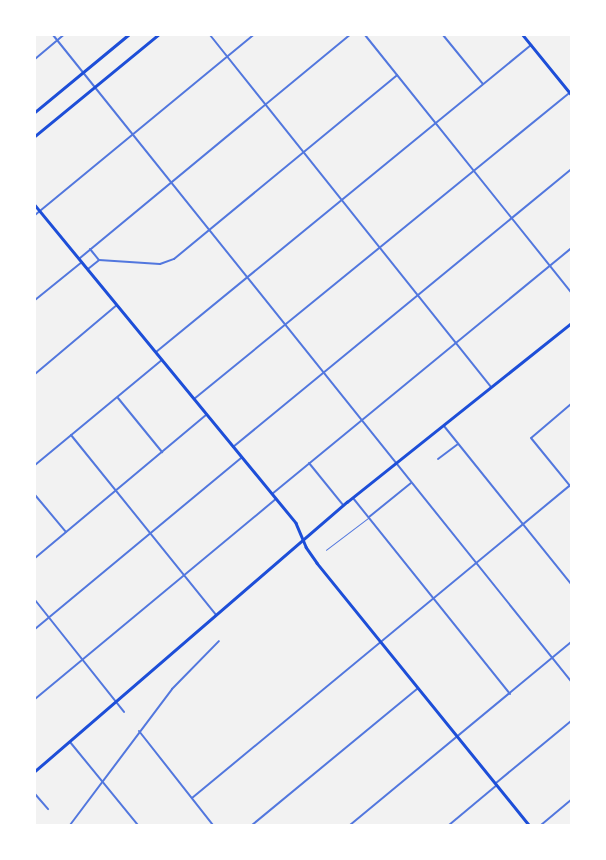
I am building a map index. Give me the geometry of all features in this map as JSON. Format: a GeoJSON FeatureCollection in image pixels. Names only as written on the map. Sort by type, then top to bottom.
{"type":"FeatureCollection","features":[{"type":"Feature","properties":{"kind":"main road"},"geometry":{"type":"LineString","coordinates":[[35,112],[128,35]]}},
{"type":"Feature","properties":{"kind":"main road"},"geometry":{"type":"LineString","coordinates":[[35,136],[158,35]]}},
{"type":"Feature","properties":{"kind":"main road"},"geometry":{"type":"LineString","coordinates":[[523,35],[570,92]]}},
{"type":"Feature","properties":{"kind":"main road"},"geometry":{"type":"LineString","coordinates":[[35,205],[296,522],[317,563],[529,825]]}},
{"type":"Feature","properties":{"kind":"main road"},"geometry":{"type":"LineString","coordinates":[[35,771],[116,703],[303,538],[395,462],[571,323]]}},
{"type":"Feature","properties":{"kind":"street"},"geometry":{"type":"LineString","coordinates":[[53,35],[571,681]]}},
{"type":"Feature","properties":{"kind":"street"},"geometry":{"type":"LineString","coordinates":[[35,59],[64,35]]}},
{"type":"Feature","properties":{"kind":"street"},"geometry":{"type":"LineString","coordinates":[[210,35],[491,387]]}},
{"type":"Feature","properties":{"kind":"street"},"geometry":{"type":"LineString","coordinates":[[35,215],[253,35]]}},
{"type":"Feature","properties":{"kind":"street"},"geometry":{"type":"LineString","coordinates":[[79,258],[350,35]]}},
{"type":"Feature","properties":{"kind":"street"},"geometry":{"type":"LineString","coordinates":[[365,35],[571,292]]}},
{"type":"Feature","properties":{"kind":"street"},"geometry":{"type":"LineString","coordinates":[[443,35],[483,84]]}},
{"type":"Feature","properties":{"kind":"street"},"geometry":{"type":"LineString","coordinates":[[156,352],[531,45]]}},
{"type":"Feature","properties":{"kind":"street"},"geometry":{"type":"LineString","coordinates":[[88,269],[99,260],[160,264],[174,258],[398,75]]}},
{"type":"Feature","properties":{"kind":"street"},"geometry":{"type":"LineString","coordinates":[[194,399],[570,92]]}},
{"type":"Feature","properties":{"kind":"street"},"geometry":{"type":"LineString","coordinates":[[233,446],[571,169]]}},
{"type":"Feature","properties":{"kind":"street"},"geometry":{"type":"LineString","coordinates":[[272,494],[571,248]]}},
{"type":"Feature","properties":{"kind":"street"},"geometry":{"type":"LineString","coordinates":[[90,250],[99,260]]}},
{"type":"Feature","properties":{"kind":"street"},"geometry":{"type":"LineString","coordinates":[[35,300],[82,262]]}},
{"type":"Feature","properties":{"kind":"street"},"geometry":{"type":"LineString","coordinates":[[35,374],[118,305]]}},
{"type":"Feature","properties":{"kind":"street"},"geometry":{"type":"LineString","coordinates":[[35,465],[162,360]]}},
{"type":"Feature","properties":{"kind":"street"},"geometry":{"type":"LineString","coordinates":[[117,397],[162,452]]}},
{"type":"Feature","properties":{"kind":"street"},"geometry":{"type":"LineString","coordinates":[[192,798],[380,641],[571,486],[531,438],[571,404]]}},
{"type":"Feature","properties":{"kind":"street"},"geometry":{"type":"LineString","coordinates":[[35,558],[207,414]]}},
{"type":"Feature","properties":{"kind":"street"},"geometry":{"type":"LineString","coordinates":[[442,425],[571,584]]}},
{"type":"Feature","properties":{"kind":"street"},"geometry":{"type":"LineString","coordinates":[[71,435],[216,615]]}},
{"type":"Feature","properties":{"kind":"street"},"geometry":{"type":"LineString","coordinates":[[438,459],[458,444]]}},
{"type":"Feature","properties":{"kind":"street"},"geometry":{"type":"LineString","coordinates":[[35,629],[242,458]]}},
{"type":"Feature","properties":{"kind":"street"},"geometry":{"type":"LineString","coordinates":[[309,463],[343,505]]}},
{"type":"Feature","properties":{"kind":"street"},"geometry":{"type":"LineString","coordinates":[[369,517],[411,483]]}},
{"type":"Feature","properties":{"kind":"street"},"geometry":{"type":"LineString","coordinates":[[35,495],[66,532]]}},
{"type":"Feature","properties":{"kind":"street"},"geometry":{"type":"LineString","coordinates":[[353,497],[510,694]]}},
{"type":"Feature","properties":{"kind":"street"},"geometry":{"type":"LineString","coordinates":[[35,699],[276,499]]}},
{"type":"Feature","properties":{"kind":"street"},"geometry":{"type":"LineString","coordinates":[[35,600],[124,712]]}},
{"type":"Feature","properties":{"kind":"street"},"geometry":{"type":"LineString","coordinates":[[70,825],[172,689],[219,642]]}},
{"type":"Feature","properties":{"kind":"street"},"geometry":{"type":"LineString","coordinates":[[350,825],[571,642]]}},
{"type":"Feature","properties":{"kind":"street"},"geometry":{"type":"LineString","coordinates":[[252,825],[418,688]]}},
{"type":"Feature","properties":{"kind":"street"},"geometry":{"type":"LineString","coordinates":[[449,825],[571,721]]}},
{"type":"Feature","properties":{"kind":"street"},"geometry":{"type":"LineString","coordinates":[[139,731],[214,825]]}},
{"type":"Feature","properties":{"kind":"street"},"geometry":{"type":"LineString","coordinates":[[70,742],[138,825]]}},
{"type":"Feature","properties":{"kind":"street"},"geometry":{"type":"LineString","coordinates":[[35,794],[48,809]]}},
{"type":"Feature","properties":{"kind":"street"},"geometry":{"type":"LineString","coordinates":[[540,825],[571,800]]}},
{"type":"Feature","properties":{"kind":"lane"},"geometry":{"type":"LineString","coordinates":[[326,550],[369,517]]}}]}
